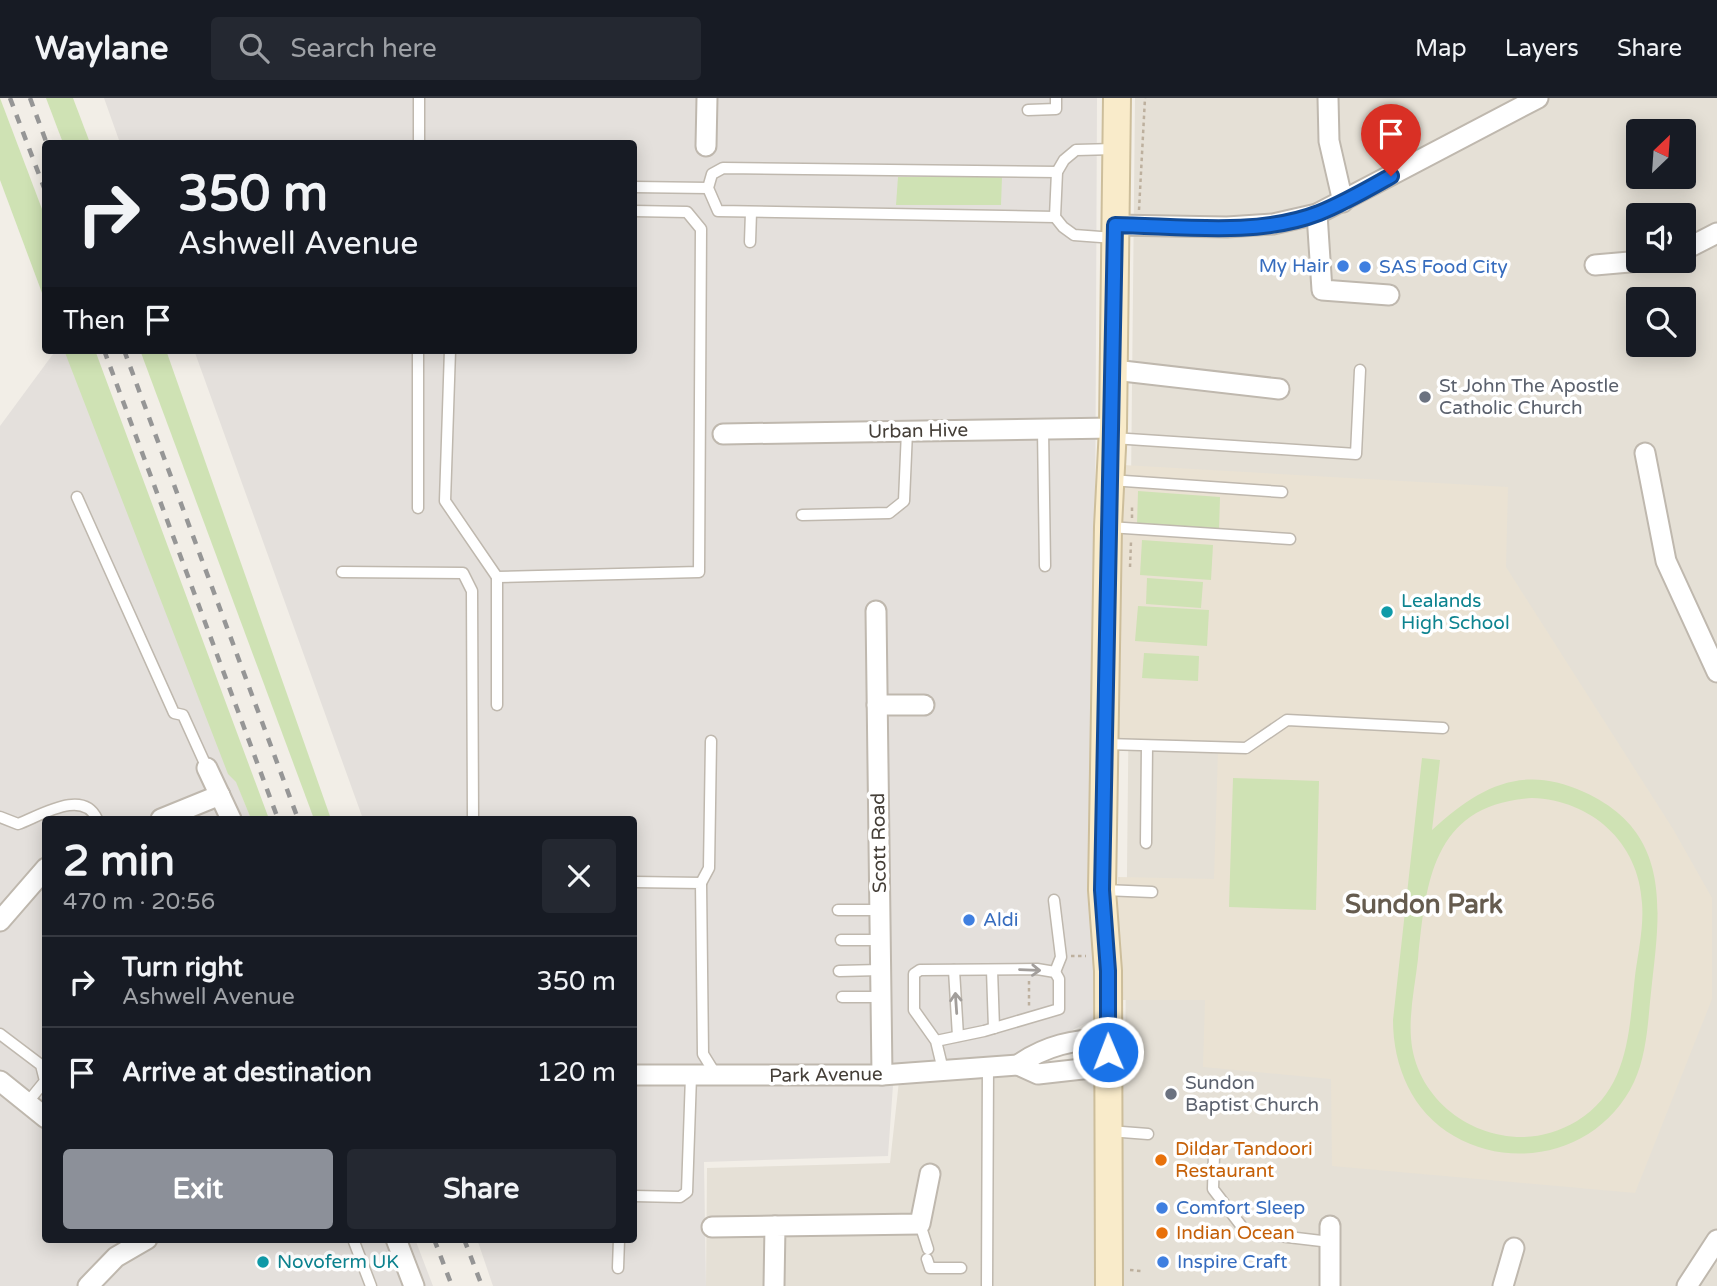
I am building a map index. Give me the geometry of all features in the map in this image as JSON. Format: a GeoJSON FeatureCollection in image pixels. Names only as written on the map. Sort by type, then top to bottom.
{"type":"FeatureCollection","features":[{"type":"Feature","properties":{"kind":"street"},"geometry":{"type":"LineString","coordinates":[[706,146],[707,98]]}},
{"type":"Feature","properties":{"kind":"street"},"geometry":{"type":"LineString","coordinates":[[1110,1286],[1108,971],[1102,890],[1108,527],[1123,229],[1116,149],[1117,98]]}},
{"type":"Feature","properties":{"kind":"street"},"geometry":{"type":"LineString","coordinates":[[1328,98],[1329,141],[1343,202]]}},
{"type":"Feature","properties":{"kind":"street"},"geometry":{"type":"LineString","coordinates":[[1123,229],[1273,224],[1317,214],[1538,98]]}},
{"type":"Feature","properties":{"kind":"street"},"geometry":{"type":"LineString","coordinates":[[1317,214],[1322,290],[1389,295]]}},
{"type":"Feature","properties":{"kind":"street"},"geometry":{"type":"LineString","coordinates":[[1696,244],[1717,233]]}},
{"type":"Feature","properties":{"kind":"street"},"geometry":{"type":"LineString","coordinates":[[1595,265],[1626,262]]}},
{"type":"Feature","properties":{"kind":"street"},"geometry":{"type":"LineString","coordinates":[[1114,370],[1279,389]]}},
{"type":"Feature","properties":{"kind":"street","name":"Urban Hive"},"geometry":{"type":"LineString","coordinates":[[723,434],[1043,429],[1113,433]]}},
{"type":"Feature","properties":{"kind":"street"},"geometry":{"type":"LineString","coordinates":[[1645,453],[1666,561],[1717,672]]}},
{"type":"Feature","properties":{"kind":"street","name":"Scott Road"},"geometry":{"type":"LineString","coordinates":[[876,611],[882,1075]]}},
{"type":"Feature","properties":{"kind":"street"},"geometry":{"type":"LineString","coordinates":[[877,705],[924,705]]}},
{"type":"Feature","properties":{"kind":"street"},"geometry":{"type":"LineString","coordinates":[[207,768],[230,816]]}},
{"type":"Feature","properties":{"kind":"street"},"geometry":{"type":"LineString","coordinates":[[168,816],[220,795]]}},
{"type":"Feature","properties":{"kind":"street"},"geometry":{"type":"LineString","coordinates":[[0,921],[42,873]]}},
{"type":"Feature","properties":{"kind":"street","name":"Park Avenue"},"geometry":{"type":"LineString","coordinates":[[1018,1065],[1038,1050],[1107,1038]]}},
{"type":"Feature","properties":{"kind":"street","name":"Park Avenue"},"geometry":{"type":"LineString","coordinates":[[637,1075],[882,1075],[1018,1065],[1038,1074],[1109,1066]]}},
{"type":"Feature","properties":{"kind":"street"},"geometry":{"type":"LineString","coordinates":[[0,1081],[42,1115]]}},
{"type":"Feature","properties":{"kind":"street"},"geometry":{"type":"LineString","coordinates":[[712,1227],[920,1224],[930,1174]]}},
{"type":"Feature","properties":{"kind":"street"},"geometry":{"type":"LineString","coordinates":[[774,1286],[775,1226]]}},
{"type":"Feature","properties":{"kind":"street"},"geometry":{"type":"LineString","coordinates":[[1330,1234],[1330,1286]]}},
{"type":"Feature","properties":{"kind":"street"},"geometry":{"type":"LineString","coordinates":[[1687,1286],[1717,1240]]}},
{"type":"Feature","properties":{"kind":"street"},"geometry":{"type":"LineString","coordinates":[[89,1286],[116,1256],[140,1243]]}},
{"type":"Feature","properties":{"kind":"street"},"geometry":{"type":"LineString","coordinates":[[398,1243],[414,1286]]}},
{"type":"Feature","properties":{"kind":"street"},"geometry":{"type":"LineString","coordinates":[[1503,1286],[1514,1248]]}},
{"type":"Feature","properties":{"kind":"lane"},"geometry":{"type":"LineString","coordinates":[[419,98],[419,140]]}},
{"type":"Feature","properties":{"kind":"lane"},"geometry":{"type":"LineString","coordinates":[[1028,110],[1056,109],[1056,98]]}},
{"type":"Feature","properties":{"kind":"lane"},"geometry":{"type":"LineString","coordinates":[[1116,149],[1076,150],[1064,160],[1057,172],[1055,217],[1063,228],[1074,235],[1123,229]]}},
{"type":"Feature","properties":{"kind":"lane"},"geometry":{"type":"LineString","coordinates":[[1055,217],[718,211],[708,188],[712,174],[723,168],[1057,172]]}},
{"type":"Feature","properties":{"kind":"lane"},"geometry":{"type":"LineString","coordinates":[[637,187],[708,188]]}},
{"type":"Feature","properties":{"kind":"lane"},"geometry":{"type":"LineString","coordinates":[[497,577],[699,572],[701,229],[687,212],[637,211]]}},
{"type":"Feature","properties":{"kind":"lane"},"geometry":{"type":"LineString","coordinates":[[750,242],[751,212]]}},
{"type":"Feature","properties":{"kind":"lane"},"geometry":{"type":"LineString","coordinates":[[418,354],[418,508]]}},
{"type":"Feature","properties":{"kind":"lane"},"geometry":{"type":"LineString","coordinates":[[450,354],[445,501],[497,577],[497,705]]}},
{"type":"Feature","properties":{"kind":"lane"},"geometry":{"type":"LineString","coordinates":[[1113,433],[1356,454],[1360,369]]}},
{"type":"Feature","properties":{"kind":"lane"},"geometry":{"type":"LineString","coordinates":[[1043,429],[1045,566]]}},
{"type":"Feature","properties":{"kind":"lane"},"geometry":{"type":"LineString","coordinates":[[802,515],[888,513],[898,508],[904,501],[907,431]]}},
{"type":"Feature","properties":{"kind":"lane"},"geometry":{"type":"LineString","coordinates":[[699,432],[723,434]]}},
{"type":"Feature","properties":{"kind":"lane"},"geometry":{"type":"LineString","coordinates":[[1110,480],[1282,492]]}},
{"type":"Feature","properties":{"kind":"lane"},"geometry":{"type":"LineString","coordinates":[[77,497],[174,713],[183,715],[207,768]]}},
{"type":"Feature","properties":{"kind":"lane"},"geometry":{"type":"LineString","coordinates":[[1108,527],[1290,539]]}},
{"type":"Feature","properties":{"kind":"lane"},"geometry":{"type":"LineString","coordinates":[[342,572],[463,573],[469,581],[472,591],[473,816]]}},
{"type":"Feature","properties":{"kind":"lane"},"geometry":{"type":"LineString","coordinates":[[1104,744],[1246,748],[1287,720],[1443,728]]}},
{"type":"Feature","properties":{"kind":"lane"},"geometry":{"type":"LineString","coordinates":[[711,741],[709,868],[701,883],[703,1054],[717,1076]]}},
{"type":"Feature","properties":{"kind":"lane"},"geometry":{"type":"LineString","coordinates":[[1146,843],[1147,746]]}},
{"type":"Feature","properties":{"kind":"lane"},"geometry":{"type":"LineString","coordinates":[[0,817],[18,824],[76,803],[87,806],[95,816]]}},
{"type":"Feature","properties":{"kind":"lane"},"geometry":{"type":"LineString","coordinates":[[637,882],[701,883]]}},
{"type":"Feature","properties":{"kind":"lane"},"geometry":{"type":"LineString","coordinates":[[1102,890],[1152,892]]}},
{"type":"Feature","properties":{"kind":"lane"},"geometry":{"type":"LineString","coordinates":[[1054,900],[1061,957],[1055,972]]}},
{"type":"Feature","properties":{"kind":"lane"},"geometry":{"type":"LineString","coordinates":[[838,910],[880,910]]}},
{"type":"Feature","properties":{"kind":"lane"},"geometry":{"type":"LineString","coordinates":[[841,940],[880,940]]}},
{"type":"Feature","properties":{"kind":"lane"},"geometry":{"type":"LineString","coordinates":[[839,971],[880,970]]}},
{"type":"Feature","properties":{"kind":"lane"},"geometry":{"type":"LineString","coordinates":[[943,1070],[936,1041],[914,1010],[914,974],[920,970],[1055,972]]}},
{"type":"Feature","properties":{"kind":"lane"},"geometry":{"type":"LineString","coordinates":[[954,970],[958,1036]]}},
{"type":"Feature","properties":{"kind":"lane"},"geometry":{"type":"LineString","coordinates":[[992,970],[994,1028]]}},
{"type":"Feature","properties":{"kind":"lane"},"geometry":{"type":"LineString","coordinates":[[936,1041],[1059,1009],[1059,979],[1055,972]]}},
{"type":"Feature","properties":{"kind":"lane"},"geometry":{"type":"LineString","coordinates":[[842,997],[881,996]]}},
{"type":"Feature","properties":{"kind":"lane"},"geometry":{"type":"LineString","coordinates":[[0,1034],[41,1065],[42,1069]]}},
{"type":"Feature","properties":{"kind":"lane"},"geometry":{"type":"LineString","coordinates":[[987,1286],[988,1066]]}},
{"type":"Feature","properties":{"kind":"lane"},"geometry":{"type":"LineString","coordinates":[[637,1196],[680,1197],[687,1192],[691,1076]]}},
{"type":"Feature","properties":{"kind":"lane"},"geometry":{"type":"LineString","coordinates":[[27,1103],[42,1084]]}},
{"type":"Feature","properties":{"kind":"lane"},"geometry":{"type":"LineString","coordinates":[[1109,1131],[1149,1134]]}},
{"type":"Feature","properties":{"kind":"lane"},"geometry":{"type":"LineString","coordinates":[[1214,1154],[1213,1189],[1246,1232],[1330,1234]]}},
{"type":"Feature","properties":{"kind":"lane"},"geometry":{"type":"LineString","coordinates":[[920,1224],[930,1268],[961,1268]]}},
{"type":"Feature","properties":{"kind":"lane"},"geometry":{"type":"LineString","coordinates":[[355,1243],[371,1286]]}},
{"type":"Feature","properties":{"kind":"lane"},"geometry":{"type":"LineString","coordinates":[[618,1268],[619,1243]]}},
{"type":"Feature","properties":{"kind":"path"},"geometry":{"type":"LineString","coordinates":[[1123,229],[1145,98]]}},
{"type":"Feature","properties":{"kind":"shaded area"},"geometry":{"type":"Polygon","coordinates":[[[104,98],[1097,98],[1093,1020],[1017,1057],[894,1071],[888,1156],[704,1162],[706,1286],[493,1286],[478,1243],[637,1243],[637,816],[362,816],[195,354],[637,354],[637,140],[119,140],[104,98]]]}},
{"type":"Feature","properties":{"kind":"shaded area"},"geometry":{"type":"Polygon","coordinates":[[[1135,98],[1717,98],[1717,1286],[706,1286],[707,1168],[890,1163],[899,1081],[1125,1066],[1135,98]]]}},
{"type":"Feature","properties":{"kind":"shaded area"},"geometry":{"type":"Polygon","coordinates":[[[53,354],[70,354],[250,816],[42,816],[42,1243],[417,1243],[433,1286],[0,1286],[0,426],[53,354]]]}},
{"type":"Feature","properties":{"kind":"shaded area","name":"Lealands High School"},"geometry":{"type":"Polygon","coordinates":[[[1123,465],[1508,487],[1506,567],[1673,829],[1712,898],[1712,999],[1635,1193],[1332,1166],[1331,1079],[1203,1067],[1205,1000],[1118,1000],[1118,877],[1214,879],[1218,751],[1116,747],[1123,465]]]}},
{"type":"Feature","properties":{"kind":"green space"},"geometry":{"type":"Polygon","coordinates":[[[0,98],[42,209],[42,293],[0,180],[0,98]]]}},
{"type":"Feature","properties":{"kind":"green space"},"geometry":{"type":"Polygon","coordinates":[[[46,98],[73,98],[89,140],[62,140],[46,98]]]}},
{"type":"Feature","properties":{"kind":"green space"},"geometry":{"type":"Polygon","coordinates":[[[898,177],[1002,177],[1001,205],[896,205],[898,177]]]}},
{"type":"Feature","properties":{"kind":"green space"},"geometry":{"type":"Polygon","coordinates":[[[66,354],[96,354],[268,816],[250,816],[236,782],[228,774],[66,354]]]}},
{"type":"Feature","properties":{"kind":"green space"},"geometry":{"type":"Polygon","coordinates":[[[141,354],[167,354],[330,816],[313,816],[141,354]]]}},
{"type":"Feature","properties":{"kind":"green space"},"geometry":{"type":"Polygon","coordinates":[[[1138,491],[1220,497],[1219,530],[1137,525],[1138,491]]]}},
{"type":"Feature","properties":{"kind":"green space"},"geometry":{"type":"Polygon","coordinates":[[[1142,540],[1213,545],[1211,580],[1140,575],[1142,540]]]}},
{"type":"Feature","properties":{"kind":"green space"},"geometry":{"type":"Polygon","coordinates":[[[1147,578],[1203,582],[1201,608],[1146,604],[1147,578]]]}},
{"type":"Feature","properties":{"kind":"green space"},"geometry":{"type":"Polygon","coordinates":[[[1138,606],[1209,610],[1207,646],[1135,641],[1138,606]]]}},
{"type":"Feature","properties":{"kind":"green space"},"geometry":{"type":"Polygon","coordinates":[[[1144,653],[1199,656],[1198,681],[1142,678],[1144,653]]]}},
{"type":"Feature","properties":{"kind":"green space"},"geometry":{"type":"Polygon","coordinates":[[[1422,758],[1440,760],[1432,830],[1466,802],[1502,784],[1520,780],[1540,780],[1584,792],[1612,808],[1632,827],[1646,849],[1654,873],[1657,899],[1647,1034],[1634,1082],[1620,1105],[1601,1124],[1580,1139],[1531,1153],[1505,1153],[1479,1147],[1454,1136],[1427,1114],[1408,1086],[1397,1054],[1393,1020],[1422,758]],[[1532,798],[1499,803],[1474,815],[1455,831],[1441,852],[1431,875],[1425,902],[1411,1018],[1415,1059],[1422,1078],[1447,1109],[1463,1121],[1501,1135],[1529,1137],[1550,1133],[1577,1121],[1607,1093],[1617,1076],[1628,1038],[1642,921],[1639,881],[1632,861],[1608,828],[1574,807],[1532,798]]]}},
{"type":"Feature","properties":{"kind":"green space"},"geometry":{"type":"Polygon","coordinates":[[[1233,778],[1319,781],[1316,910],[1229,907],[1233,778]]]}},
{"type":"Feature","properties":{"kind":"railway"},"geometry":{"type":"LineString","coordinates":[[10,98],[42,182]]}},
{"type":"Feature","properties":{"kind":"railway"},"geometry":{"type":"LineString","coordinates":[[30,98],[46,140]]}},
{"type":"Feature","properties":{"kind":"railway"},"geometry":{"type":"LineString","coordinates":[[105,354],[277,816]]}},
{"type":"Feature","properties":{"kind":"railway"},"geometry":{"type":"LineString","coordinates":[[125,354],[297,816]]}},
{"type":"Feature","properties":{"kind":"railway"},"geometry":{"type":"LineString","coordinates":[[436,1243],[452,1286]]}},
{"type":"Feature","properties":{"kind":"railway"},"geometry":{"type":"LineString","coordinates":[[466,1243],[482,1286]]}},
{"type":"Feature","properties":{"kind":"place","name":"My Hair"},"geometry":{"type":"Point","coordinates":[1343,266]}},
{"type":"Feature","properties":{"kind":"place","name":"SAS Food City"},"geometry":{"type":"Point","coordinates":[1365,267]}},
{"type":"Feature","properties":{"kind":"place","name":"St John The Apostle Catholic Church"},"geometry":{"type":"Point","coordinates":[1425,397]}},
{"type":"Feature","properties":{"kind":"place","name":"Lealands High School"},"geometry":{"type":"Point","coordinates":[1387,612]}},
{"type":"Feature","properties":{"kind":"place","name":"Aldi"},"geometry":{"type":"Point","coordinates":[969,920]}},
{"type":"Feature","properties":{"kind":"place","name":"Sundon Baptist Church"},"geometry":{"type":"Point","coordinates":[1171,1094]}},
{"type":"Feature","properties":{"kind":"place","name":"Dildar Tandoori Restaurant"},"geometry":{"type":"Point","coordinates":[1161,1160]}},
{"type":"Feature","properties":{"kind":"place","name":"Comfort Sleep"},"geometry":{"type":"Point","coordinates":[1162,1208]}},
{"type":"Feature","properties":{"kind":"place","name":"Indian Ocean"},"geometry":{"type":"Point","coordinates":[1162,1233]}},
{"type":"Feature","properties":{"kind":"place","name":"Novoferm UK"},"geometry":{"type":"Point","coordinates":[263,1262]}},
{"type":"Feature","properties":{"kind":"place","name":"Inspire Craft"},"geometry":{"type":"Point","coordinates":[1163,1262]}},
{"type":"Feature","properties":{"kind":"district","name":"Sundon Park"},"geometry":{"type":"Point","coordinates":[1424,904]}},
{"type":"Feature","properties":{"kind":"route"},"geometry":{"type":"LineString","coordinates":[[1108,1052],[1108,971],[1102,890],[1115,225],[1227,227],[1273,224],[1317,214],[1391,176]]}}]}
